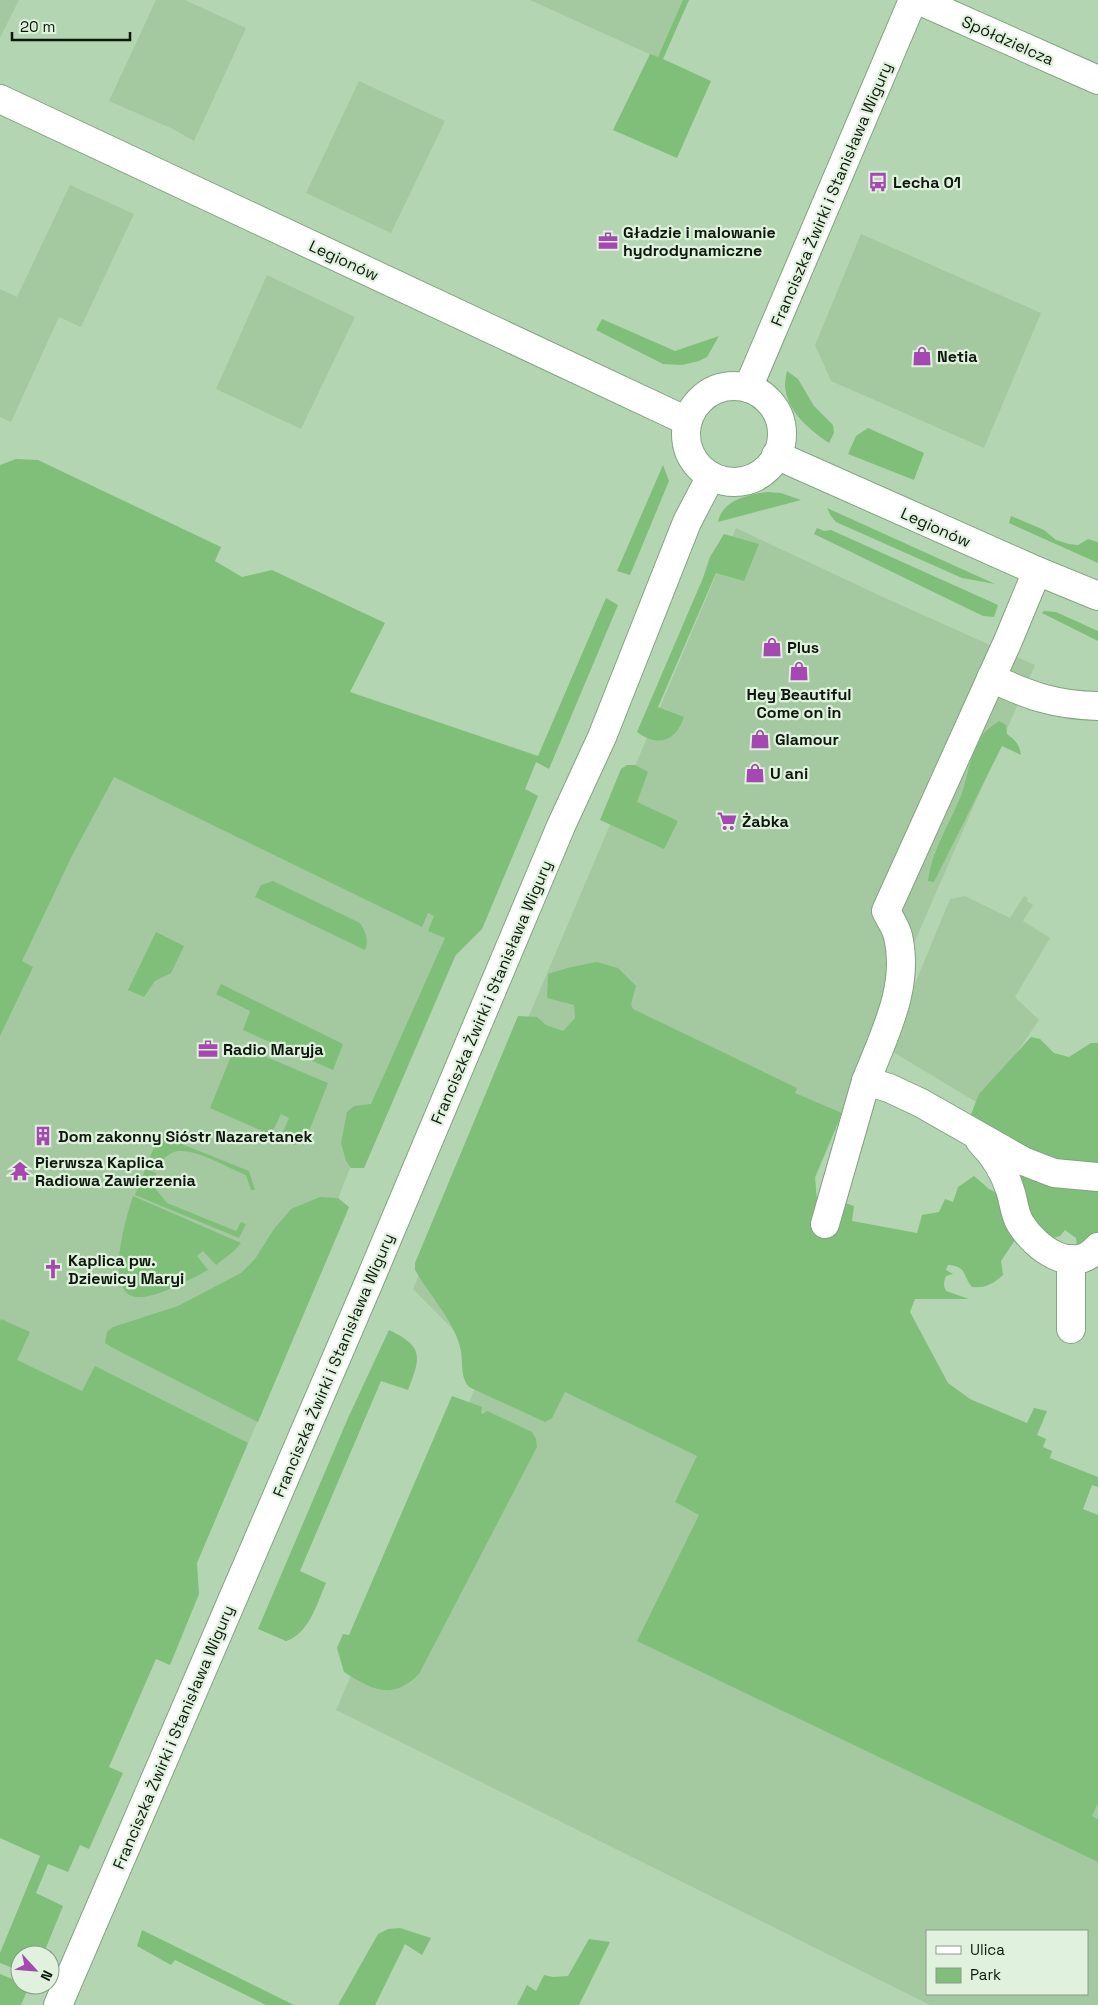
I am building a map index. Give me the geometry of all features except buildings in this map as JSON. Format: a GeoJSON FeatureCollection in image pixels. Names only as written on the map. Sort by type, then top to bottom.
{"type":"FeatureCollection","features":[{"type":"Feature","properties":{"kind":"street","name":"Franciszka Żwirki i Stanisława Wigury"},"geometry":{"type":"LineString","coordinates":[[748,388],[913,0]]}},
{"type":"Feature","properties":{"kind":"street","name":"Spółdzielcza"},"geometry":{"type":"LineString","coordinates":[[918,0],[1098,80]]}},
{"type":"Feature","properties":{"kind":"street","name":"Legionów"},"geometry":{"type":"LineString","coordinates":[[0,99],[687,422]]}},
{"type":"Feature","properties":{"kind":"street"},"geometry":{"type":"LineString","coordinates":[[733,386],[748,388],[757,392],[769,402],[778,416],[782,431],[776,455],[771,464],[762,473],[748,480],[733,482],[711,476],[699,466],[690,453],[686,438],[687,422],[694,407],[711,392],[733,386]]}},
{"type":"Feature","properties":{"kind":"street","name":"Legionów"},"geometry":{"type":"LineString","coordinates":[[776,455],[1037,571],[1098,596]]}},
{"type":"Feature","properties":{"kind":"street","name":"Franciszka Żwirki i Stanisława Wigury"},"geometry":{"type":"LineString","coordinates":[[58,2005],[366,1289],[561,826],[602,737],[687,522],[711,476]]}},
{"type":"Feature","properties":{"kind":"street"},"geometry":{"type":"LineString","coordinates":[[826,1224],[866,1081],[894,1009],[900,983],[901,964],[897,934],[886,912],[1037,571]]}},
{"type":"Feature","properties":{"kind":"street"},"geometry":{"type":"LineString","coordinates":[[991,678],[1022,693],[1050,702],[1098,706]]}},
{"type":"Feature","properties":{"kind":"street"},"geometry":{"type":"LineString","coordinates":[[866,1081],[889,1088],[921,1102],[1023,1161],[1054,1173],[1098,1177]]}},
{"type":"Feature","properties":{"kind":"street"},"geometry":{"type":"LineString","coordinates":[[962,1125],[986,1147],[999,1164],[1010,1190],[1018,1220],[1025,1232],[1048,1252],[1063,1259],[1078,1260],[1094,1252],[1098,1247]]}},
{"type":"Feature","properties":{"kind":"street"},"geometry":{"type":"LineString","coordinates":[[1071,1259],[1071,1329]]}},
{"type":"Feature","properties":{"kind":"shaded area"},"geometry":{"type":"Polygon","coordinates":[[[0,0],[19,0],[0,38],[0,0]]]}},
{"type":"Feature","properties":{"kind":"shaded area"},"geometry":{"type":"Polygon","coordinates":[[[156,0],[185,0],[246,28],[194,141],[173,129],[109,101],[156,0]]]}},
{"type":"Feature","properties":{"kind":"shaded area"},"geometry":{"type":"Polygon","coordinates":[[[530,0],[689,0],[658,58],[530,0]]]}},
{"type":"Feature","properties":{"kind":"shaded area"},"geometry":{"type":"Polygon","coordinates":[[[359,81],[445,121],[391,233],[306,193],[359,81]]]}},
{"type":"Feature","properties":{"kind":"shaded area"},"geometry":{"type":"Polygon","coordinates":[[[70,185],[134,214],[81,327],[59,317],[11,422],[0,417],[0,289],[17,297],[70,185]]]}},
{"type":"Feature","properties":{"kind":"shaded area"},"geometry":{"type":"Polygon","coordinates":[[[861,234],[1041,313],[984,448],[831,381],[815,345],[861,234]]]}},
{"type":"Feature","properties":{"kind":"shaded area"},"geometry":{"type":"Polygon","coordinates":[[[267,275],[355,317],[301,429],[216,389],[267,275]]]}},
{"type":"Feature","properties":{"kind":"shaded area"},"geometry":{"type":"Polygon","coordinates":[[[736,528],[1035,665],[888,1003],[709,1434],[1098,1632],[1098,2005],[930,2005],[336,1710],[486,1363],[413,1289],[736,528]]]}},
{"type":"Feature","properties":{"kind":"shaded area","name":"Radio Maryja"},"geometry":{"type":"Polygon","coordinates":[[[350,692],[536,762],[467,930],[364,1168],[350,1168],[336,1204],[347,1213],[235,1474],[0,1376],[0,1004],[71,858],[113,777],[350,692]]]}},
{"type":"Feature","properties":{"kind":"shaded area"},"geometry":{"type":"Polygon","coordinates":[[[965,896],[1010,918],[1024,896],[1033,905],[1023,921],[1050,938],[1015,997],[1039,1020],[981,1105],[888,1049],[950,899],[965,896]]]}},
{"type":"Feature","properties":{"kind":"green space"},"geometry":{"type":"Polygon","coordinates":[[[683,0],[689,0],[663,59],[711,81],[677,158],[613,130],[650,54],[658,57],[683,0]]]}},
{"type":"Feature","properties":{"kind":"green space"},"geometry":{"type":"Polygon","coordinates":[[[602,319],[675,351],[719,336],[707,357],[699,361],[682,365],[663,364],[596,330],[602,319]]]}},
{"type":"Feature","properties":{"kind":"green space"},"geometry":{"type":"Polygon","coordinates":[[[787,371],[798,379],[814,406],[833,425],[834,433],[829,443],[807,426],[790,404],[785,386],[787,371]]]}},
{"type":"Feature","properties":{"kind":"green space"},"geometry":{"type":"Polygon","coordinates":[[[868,428],[924,453],[914,480],[848,454],[856,436],[868,428]]]}},
{"type":"Feature","properties":{"kind":"green space"},"geometry":{"type":"Polygon","coordinates":[[[16,459],[38,460],[221,547],[215,561],[242,577],[272,570],[385,623],[350,692],[538,756],[606,598],[618,605],[549,769],[536,762],[525,789],[538,796],[482,929],[455,956],[364,1168],[351,1168],[346,1161],[341,1143],[347,1112],[354,1106],[371,1104],[445,938],[428,931],[434,916],[428,913],[422,927],[114,777],[71,858],[22,961],[33,967],[0,1036],[0,465],[16,459]]]}},
{"type":"Feature","properties":{"kind":"green space"},"geometry":{"type":"Polygon","coordinates":[[[663,465],[669,481],[630,575],[617,571],[663,465]]]}},
{"type":"Feature","properties":{"kind":"green space"},"geometry":{"type":"Polygon","coordinates":[[[768,492],[781,493],[801,500],[718,522],[725,508],[737,499],[768,492]]]}},
{"type":"Feature","properties":{"kind":"green space"},"geometry":{"type":"Polygon","coordinates":[[[827,508],[995,584],[962,578],[836,522],[827,508]]]}},
{"type":"Feature","properties":{"kind":"green space"},"geometry":{"type":"Polygon","coordinates":[[[1011,516],[1044,530],[1056,540],[1069,544],[1078,545],[1088,539],[1098,542],[1098,563],[1009,523],[1011,516]]]}},
{"type":"Feature","properties":{"kind":"green space"},"geometry":{"type":"Polygon","coordinates":[[[817,528],[824,531],[831,530],[998,605],[994,617],[983,616],[814,534],[817,528]]]}},
{"type":"Feature","properties":{"kind":"green space"},"geometry":{"type":"Polygon","coordinates":[[[724,534],[759,544],[744,581],[716,573],[658,707],[684,717],[681,725],[671,737],[659,741],[652,740],[637,732],[703,578],[710,557],[724,534]]]}},
{"type":"Feature","properties":{"kind":"green space"},"geometry":{"type":"Polygon","coordinates":[[[1044,611],[1056,612],[1098,631],[1098,641],[1042,613],[1044,611]]]}},
{"type":"Feature","properties":{"kind":"green space"},"geometry":{"type":"Polygon","coordinates":[[[999,721],[1006,725],[1007,734],[1017,743],[1021,755],[1002,746],[934,882],[928,881],[934,857],[959,801],[977,745],[988,729],[999,721]]]}},
{"type":"Feature","properties":{"kind":"green space"},"geometry":{"type":"Polygon","coordinates":[[[627,765],[635,765],[648,772],[637,802],[678,821],[664,849],[600,820],[621,769],[627,765]]]}},
{"type":"Feature","properties":{"kind":"green space"},"geometry":{"type":"Polygon","coordinates":[[[273,881],[360,923],[366,936],[365,950],[255,897],[261,885],[273,881]]]}},
{"type":"Feature","properties":{"kind":"green space"},"geometry":{"type":"Polygon","coordinates":[[[156,932],[184,946],[171,973],[155,981],[144,997],[128,990],[156,932]]]}},
{"type":"Feature","properties":{"kind":"green space"},"geometry":{"type":"Polygon","coordinates":[[[597,962],[618,968],[636,986],[631,1004],[633,1009],[797,1088],[795,1093],[842,1113],[815,1177],[817,1200],[824,1212],[845,1203],[854,1206],[852,1221],[917,1233],[922,1215],[939,1212],[945,1199],[953,1202],[958,1187],[974,1176],[989,1189],[1003,1196],[1015,1232],[1015,1240],[1001,1261],[1003,1275],[989,1285],[972,1287],[961,1269],[948,1265],[946,1270],[953,1274],[946,1276],[944,1287],[946,1291],[969,1299],[915,1299],[910,1312],[948,1383],[970,1399],[1027,1423],[1034,1408],[1047,1411],[1037,1435],[1046,1439],[1043,1447],[1052,1451],[1050,1458],[1098,1477],[1098,1487],[1092,1485],[1083,1509],[1098,1515],[1098,1803],[1092,1816],[1098,1819],[1098,1862],[637,1641],[699,1515],[675,1502],[697,1456],[565,1392],[552,1418],[545,1422],[469,1387],[466,1382],[457,1337],[447,1317],[420,1279],[415,1270],[415,1263],[518,1016],[537,1017],[546,1025],[563,1031],[575,1018],[574,1005],[547,998],[548,974],[597,962]]]}},
{"type":"Feature","properties":{"kind":"green space"},"geometry":{"type":"Polygon","coordinates":[[[221,984],[343,1044],[333,1070],[243,1030],[250,1011],[216,994],[221,984]]]}},
{"type":"Feature","properties":{"kind":"green space"},"geometry":{"type":"Polygon","coordinates":[[[1031,1037],[1040,1039],[1054,1053],[1069,1057],[1091,1043],[1098,1043],[1098,1169],[1063,1166],[968,1122],[979,1094],[1031,1037]]]}},
{"type":"Feature","properties":{"kind":"green space"},"geometry":{"type":"Polygon","coordinates":[[[236,1044],[328,1083],[306,1139],[294,1145],[280,1139],[289,1118],[281,1114],[271,1135],[210,1108],[236,1044]]]}},
{"type":"Feature","properties":{"kind":"green space"},"geometry":{"type":"Polygon","coordinates":[[[162,1136],[249,1171],[255,1190],[251,1190],[246,1175],[196,1153],[177,1151],[160,1162],[151,1159],[150,1157],[156,1143],[162,1136]]]}},
{"type":"Feature","properties":{"kind":"green space"},"geometry":{"type":"Polygon","coordinates":[[[1016,1165],[1098,1184],[1098,1239],[1077,1248],[1076,1238],[1065,1230],[1060,1236],[1049,1239],[1024,1208],[1016,1165]]]}},
{"type":"Feature","properties":{"kind":"green space"},"geometry":{"type":"Polygon","coordinates":[[[147,1169],[156,1173],[155,1188],[167,1203],[236,1231],[241,1222],[246,1224],[239,1238],[135,1195],[147,1169]]]}},
{"type":"Feature","properties":{"kind":"green space"},"geometry":{"type":"Polygon","coordinates":[[[133,1196],[241,1243],[216,1265],[203,1251],[197,1256],[208,1270],[173,1288],[145,1297],[137,1297],[127,1293],[121,1283],[119,1269],[122,1236],[133,1196]]]}},
{"type":"Feature","properties":{"kind":"green space"},"geometry":{"type":"Polygon","coordinates":[[[320,1197],[338,1198],[349,1207],[258,1422],[105,1343],[107,1332],[113,1327],[178,1306],[241,1273],[255,1259],[274,1229],[291,1209],[320,1197]]]}},
{"type":"Feature","properties":{"kind":"green space"},"geometry":{"type":"Polygon","coordinates":[[[1,1319],[30,1332],[17,1360],[82,1391],[95,1366],[248,1443],[197,1563],[199,1594],[170,1665],[156,1659],[109,1767],[123,1773],[89,1849],[80,1845],[68,1872],[48,1864],[36,1893],[63,1906],[47,1945],[10,1945],[10,1967],[0,1963],[0,1953],[40,1856],[0,1838],[1,1319]]]}},
{"type":"Feature","properties":{"kind":"green space"},"geometry":{"type":"Polygon","coordinates":[[[389,1330],[414,1347],[417,1361],[415,1369],[408,1390],[381,1381],[300,1571],[326,1583],[306,1625],[301,1632],[286,1641],[258,1629],[348,1418],[389,1330]]]}},
{"type":"Feature","properties":{"kind":"green space"},"geometry":{"type":"Polygon","coordinates":[[[452,1396],[482,1407],[481,1413],[483,1414],[487,1411],[532,1432],[536,1439],[537,1447],[419,1674],[400,1688],[382,1690],[373,1688],[344,1672],[337,1648],[343,1634],[349,1635],[452,1396]]]}},
{"type":"Feature","properties":{"kind":"green space"},"geometry":{"type":"Polygon","coordinates":[[[400,1928],[431,1938],[422,1955],[405,1944],[375,2005],[338,2005],[378,1934],[388,1929],[400,1928]]]}},
{"type":"Feature","properties":{"kind":"green space"},"geometry":{"type":"Polygon","coordinates":[[[142,1930],[294,2005],[266,2005],[175,1960],[171,1965],[137,1946],[142,1930]]]}},
{"type":"Feature","properties":{"kind":"green space"},"geometry":{"type":"Polygon","coordinates":[[[589,1939],[610,1942],[579,2005],[517,2005],[527,1985],[536,1991],[544,1975],[553,1977],[568,1976],[589,1939]]]}},
{"type":"Feature","properties":{"kind":"green space"},"geometry":{"type":"Polygon","coordinates":[[[0,1974],[10,1978],[10,1995],[25,1995],[21,2005],[0,2005],[0,1974]]]}},
{"type":"Feature","properties":{"kind":"place","name":"Lecha 01"},"geometry":{"type":"Point","coordinates":[878,182]}},
{"type":"Feature","properties":{"kind":"place","name":"Gładzie i malowanie hydrodynamiczne"},"geometry":{"type":"Point","coordinates":[608,241]}},
{"type":"Feature","properties":{"kind":"place","name":"Netia"},"geometry":{"type":"Point","coordinates":[922,356]}},
{"type":"Feature","properties":{"kind":"place","name":"Plus"},"geometry":{"type":"Point","coordinates":[772,647]}},
{"type":"Feature","properties":{"kind":"place","name":"Hey Beautiful Come on in"},"geometry":{"type":"Point","coordinates":[799,671]}},
{"type":"Feature","properties":{"kind":"place","name":"Glamour"},"geometry":{"type":"Point","coordinates":[760,739]}},
{"type":"Feature","properties":{"kind":"place","name":"U ani"},"geometry":{"type":"Point","coordinates":[755,773]}},
{"type":"Feature","properties":{"kind":"place","name":"Żabka"},"geometry":{"type":"Point","coordinates":[727,821]}},
{"type":"Feature","properties":{"kind":"place","name":"Radio Maryja"},"geometry":{"type":"Point","coordinates":[208,1049]}},
{"type":"Feature","properties":{"kind":"place","name":"Dom zakonny Sióstr Nazaretanek"},"geometry":{"type":"Point","coordinates":[43,1136]}},
{"type":"Feature","properties":{"kind":"place","name":"Pierwsza Kaplica Radiowa Zawierzenia"},"geometry":{"type":"Point","coordinates":[20,1171]}},
{"type":"Feature","properties":{"kind":"place","name":"Kaplica pw. Dziewicy Maryi"},"geometry":{"type":"Point","coordinates":[53,1269]}}]}
